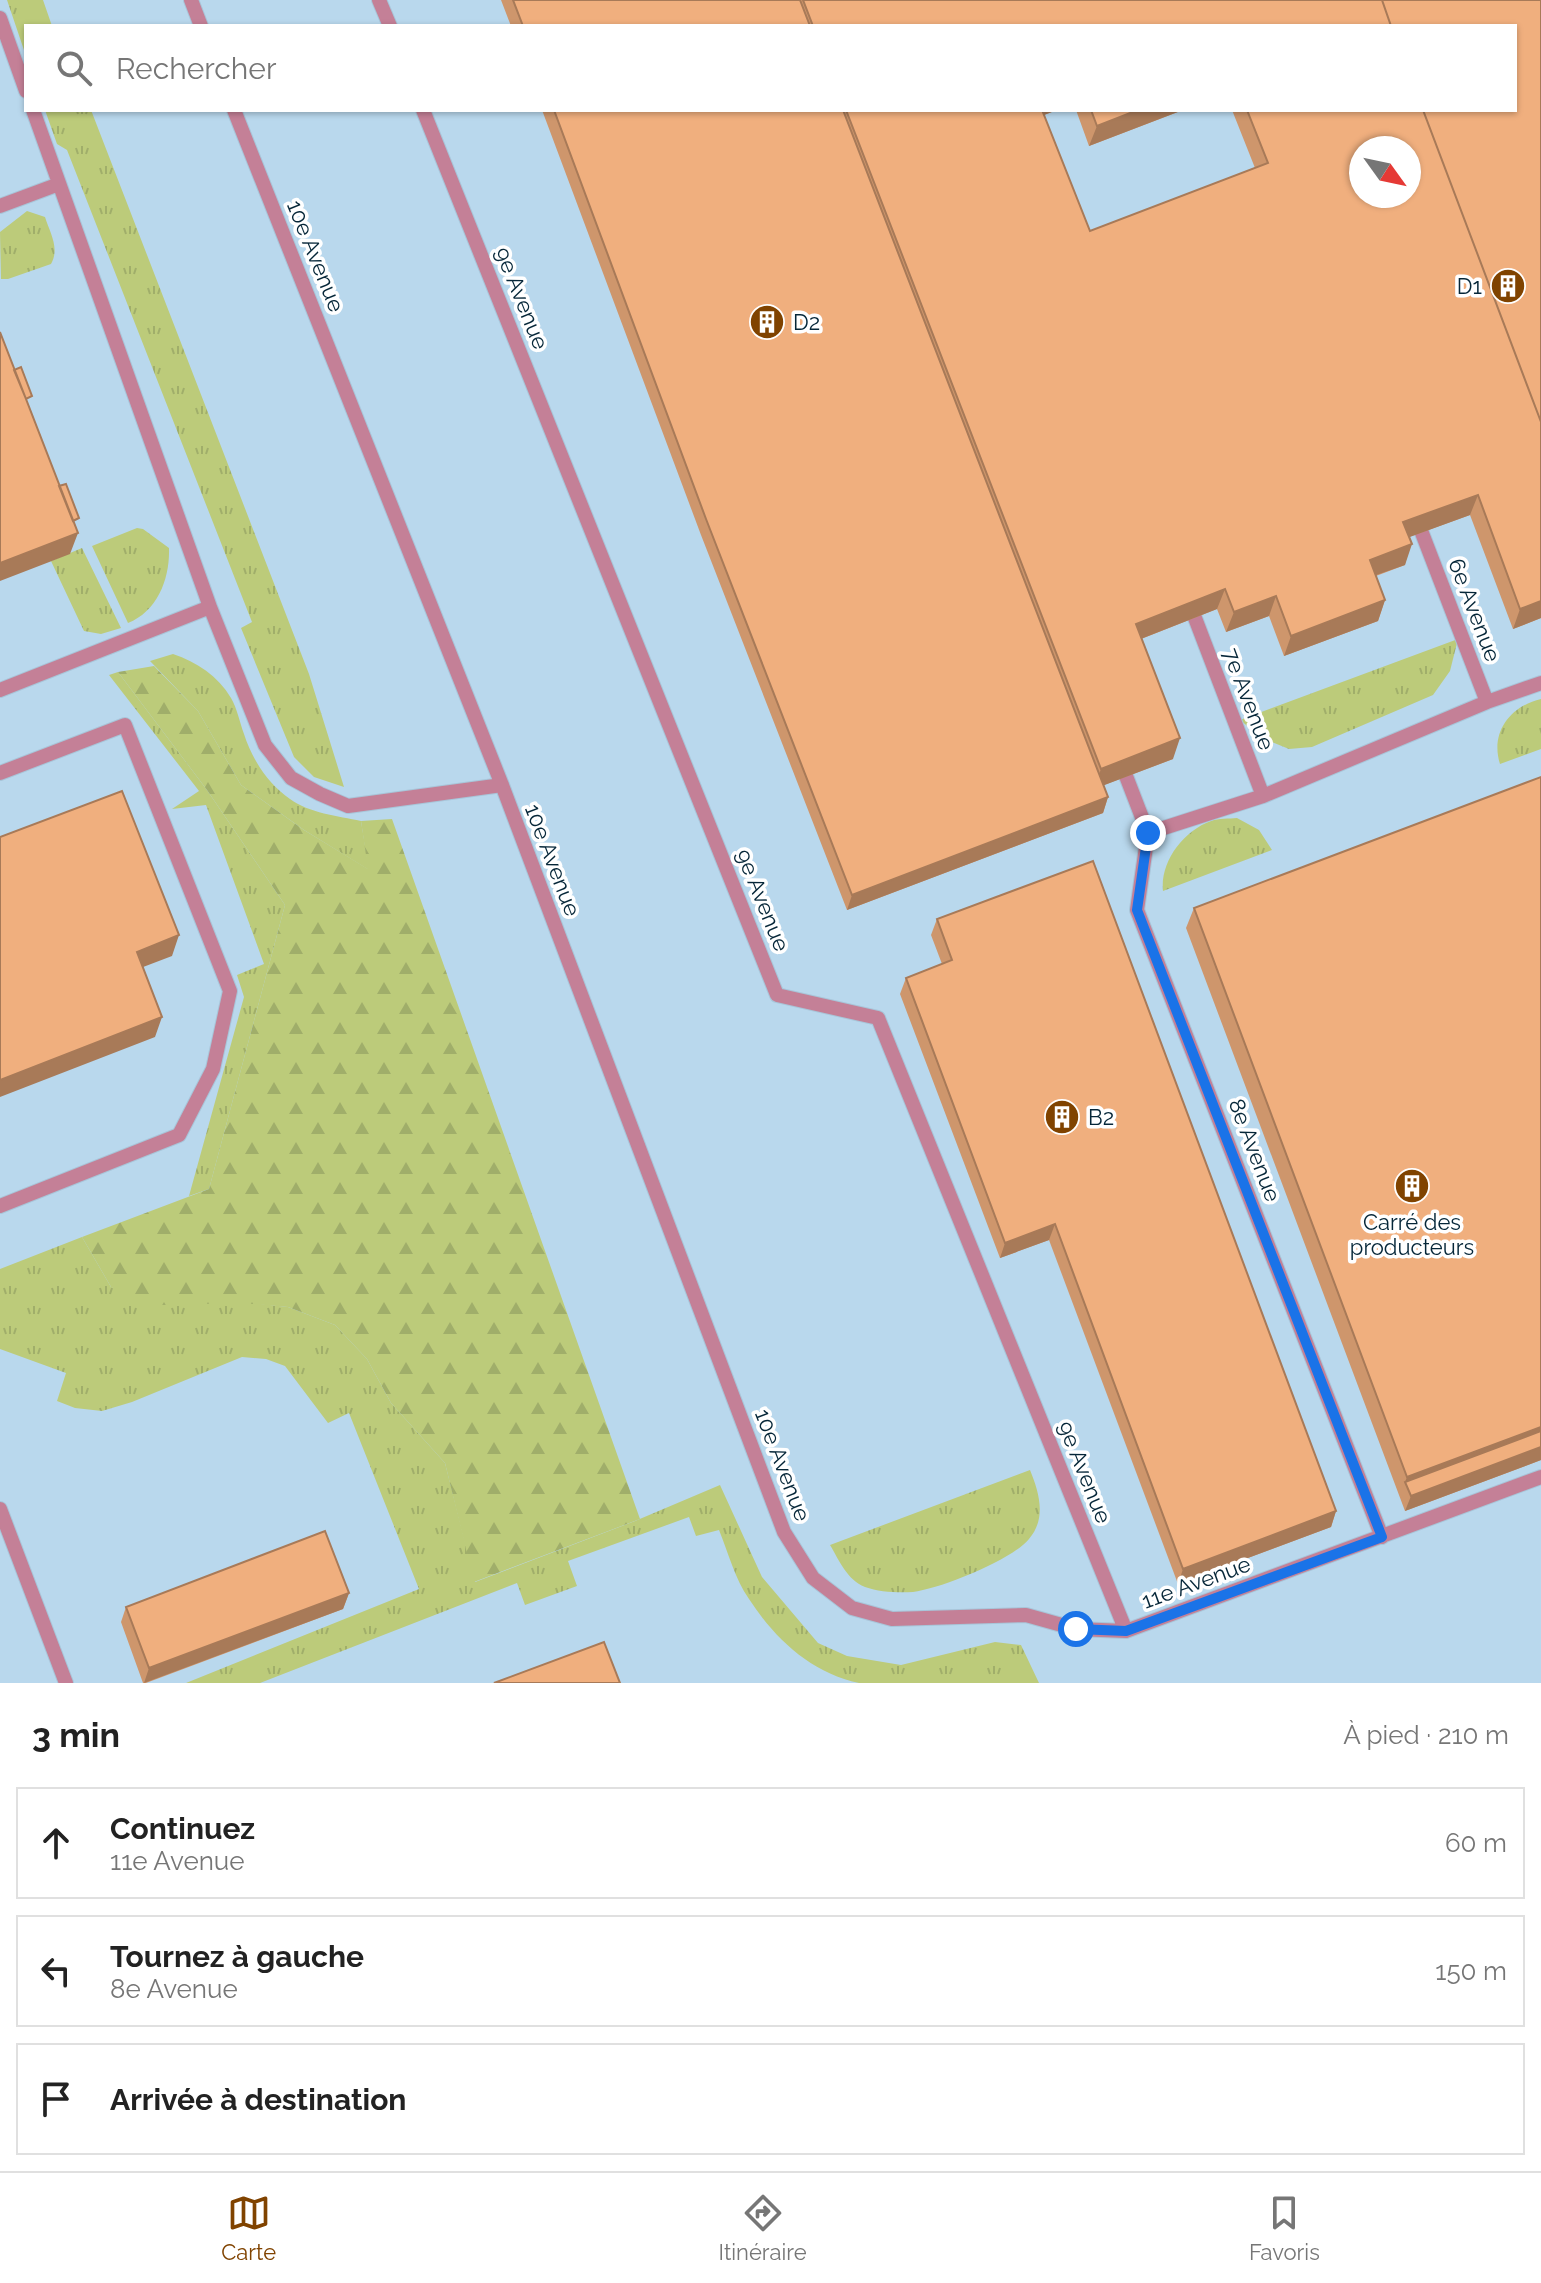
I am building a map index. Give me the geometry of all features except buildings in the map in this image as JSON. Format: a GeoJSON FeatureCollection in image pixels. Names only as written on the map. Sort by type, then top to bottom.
{"type":"FeatureCollection","features":[{"type":"Feature","properties":{"kind":"lane"},"geometry":{"type":"LineString","coordinates":[[191,0],[200,24]]}},
{"type":"Feature","properties":{"kind":"lane"},"geometry":{"type":"LineString","coordinates":[[379,0],[389,24]]}},
{"type":"Feature","properties":{"kind":"lane"},"geometry":{"type":"LineString","coordinates":[[0,18],[24,85]]}},
{"type":"Feature","properties":{"kind":"lane"},"geometry":{"type":"LineString","coordinates":[[34,112],[210,607],[265,745],[291,778],[348,806],[502,785]]}},
{"type":"Feature","properties":{"kind":"lane","name":"10e Avenue"},"geometry":{"type":"LineString","coordinates":[[235,112],[502,785],[784,1532],[813,1578],[852,1608]]}},
{"type":"Feature","properties":{"kind":"lane","name":"9e Avenue"},"geometry":{"type":"LineString","coordinates":[[424,112],[777,995],[878,1018],[1126,1631]]}},
{"type":"Feature","properties":{"kind":"lane"},"geometry":{"type":"LineString","coordinates":[[0,206],[59,184]]}},
{"type":"Feature","properties":{"kind":"lane","name":"6e Avenue"},"geometry":{"type":"LineString","coordinates":[[1422,533],[1487,702]]}},
{"type":"Feature","properties":{"kind":"lane"},"geometry":{"type":"LineString","coordinates":[[0,690],[210,607]]}},
{"type":"Feature","properties":{"kind":"lane","name":"7e Avenue"},"geometry":{"type":"LineString","coordinates":[[1195,618],[1263,796]]}},
{"type":"Feature","properties":{"kind":"lane"},"geometry":{"type":"LineString","coordinates":[[1148,833],[1263,796],[1487,702],[1541,683]]}},
{"type":"Feature","properties":{"kind":"lane"},"geometry":{"type":"LineString","coordinates":[[0,773],[125,725],[230,991],[213,1069],[179,1135],[0,1206]]}},
{"type":"Feature","properties":{"kind":"lane","name":"8e Avenue"},"geometry":{"type":"LineString","coordinates":[[1126,776],[1148,833],[1137,910],[1382,1537]]}},
{"type":"Feature","properties":{"kind":"lane","name":"11e Avenue"},"geometry":{"type":"LineString","coordinates":[[852,1608],[892,1619],[1026,1615],[1076,1629],[1126,1631],[1541,1477]]}},
{"type":"Feature","properties":{"kind":"lane"},"geometry":{"type":"LineString","coordinates":[[0,1509],[66,1683]]}},
{"type":"Feature","properties":{"kind":"shaded area"},"geometry":{"type":"Polygon","coordinates":[[[0,0],[1541,0],[1541,1683],[0,1683],[0,0]]]}},
{"type":"Feature","properties":{"kind":"green space"},"geometry":{"type":"Polygon","coordinates":[[[7,0],[43,0],[51,24],[24,24],[24,50],[7,0]]]}},
{"type":"Feature","properties":{"kind":"green space"},"geometry":{"type":"Polygon","coordinates":[[[46,112],[92,112],[309,674],[344,787],[314,777],[294,757],[241,628],[252,622],[67,150],[57,144],[46,112]]]}},
{"type":"Feature","properties":{"kind":"green space"},"geometry":{"type":"Polygon","coordinates":[[[27,211],[45,217],[53,240],[54,258],[51,264],[1,279],[0,232],[27,211]]]}},
{"type":"Feature","properties":{"kind":"green space"},"geometry":{"type":"Polygon","coordinates":[[[137,528],[169,548],[169,559],[164,582],[154,602],[128,623],[92,546],[137,528]]]}},
{"type":"Feature","properties":{"kind":"green space"},"geometry":{"type":"Polygon","coordinates":[[[82,548],[121,628],[101,634],[84,631],[51,561],[82,548]]]}},
{"type":"Feature","properties":{"kind":"green space"},"geometry":{"type":"Polygon","coordinates":[[[1458,639],[1450,671],[1433,695],[1312,747],[1289,749],[1262,738],[1240,720],[1458,639]]]}},
{"type":"Feature","properties":{"kind":"green space"},"geometry":{"type":"Polygon","coordinates":[[[173,654],[206,671],[226,690],[256,762],[282,793],[306,808],[361,821],[369,870],[304,830],[241,785],[198,711],[150,661],[173,654]]]}},
{"type":"Feature","properties":{"kind":"green space"},"geometry":{"type":"Polygon","coordinates":[[[154,666],[198,711],[241,785],[304,830],[368,869],[361,821],[392,819],[640,1519],[474,1582],[445,1463],[391,1403],[367,1359],[335,1325],[288,1307],[242,1303],[161,1305],[111,1287],[82,1237],[209,1189],[285,905],[207,790],[118,672],[154,666]]]}},
{"type":"Feature","properties":{"kind":"green space"},"geometry":{"type":"Polygon","coordinates":[[[118,672],[207,790],[285,905],[209,1189],[189,1196],[244,997],[237,975],[264,964],[206,805],[172,809],[199,791],[109,675],[118,672]]]}},
{"type":"Feature","properties":{"kind":"green space"},"geometry":{"type":"Polygon","coordinates":[[[1541,699],[1541,749],[1500,764],[1498,742],[1505,722],[1520,708],[1541,699]]]}},
{"type":"Feature","properties":{"kind":"green space"},"geometry":{"type":"Polygon","coordinates":[[[1237,818],[1259,830],[1272,850],[1163,891],[1169,859],[1191,832],[1211,821],[1237,818]]]}},
{"type":"Feature","properties":{"kind":"green space"},"geometry":{"type":"Polygon","coordinates":[[[82,1237],[111,1287],[288,1307],[335,1325],[367,1359],[391,1403],[445,1463],[475,1582],[720,1485],[762,1577],[818,1643],[847,1656],[901,1665],[995,1642],[1021,1645],[1039,1683],[859,1683],[825,1671],[783,1641],[759,1614],[740,1583],[719,1530],[696,1536],[689,1517],[568,1561],[577,1586],[525,1605],[517,1583],[260,1683],[186,1683],[419,1589],[349,1413],[328,1423],[285,1366],[266,1359],[242,1357],[102,1411],[75,1408],[57,1401],[66,1373],[0,1349],[0,1269],[82,1237]]]}},
{"type":"Feature","properties":{"kind":"green space"},"geometry":{"type":"Polygon","coordinates":[[[1030,1470],[1040,1505],[1035,1531],[1008,1556],[957,1579],[913,1592],[870,1589],[848,1575],[830,1545],[1030,1470]]]}},
{"type":"Feature","properties":{"kind":"place","name":"D1"},"geometry":{"type":"Point","coordinates":[1508,286]}},
{"type":"Feature","properties":{"kind":"place","name":"D2"},"geometry":{"type":"Point","coordinates":[767,322]}},
{"type":"Feature","properties":{"kind":"place","name":"B2"},"geometry":{"type":"Point","coordinates":[1062,1117]}},
{"type":"Feature","properties":{"kind":"place","name":"Carré des producteurs"},"geometry":{"type":"Point","coordinates":[1412,1186]}},
{"type":"Feature","properties":{"kind":"route"},"geometry":{"type":"LineString","coordinates":[[1076,1629],[1126,1631],[1382,1537],[1137,910],[1148,833]]}}]}
